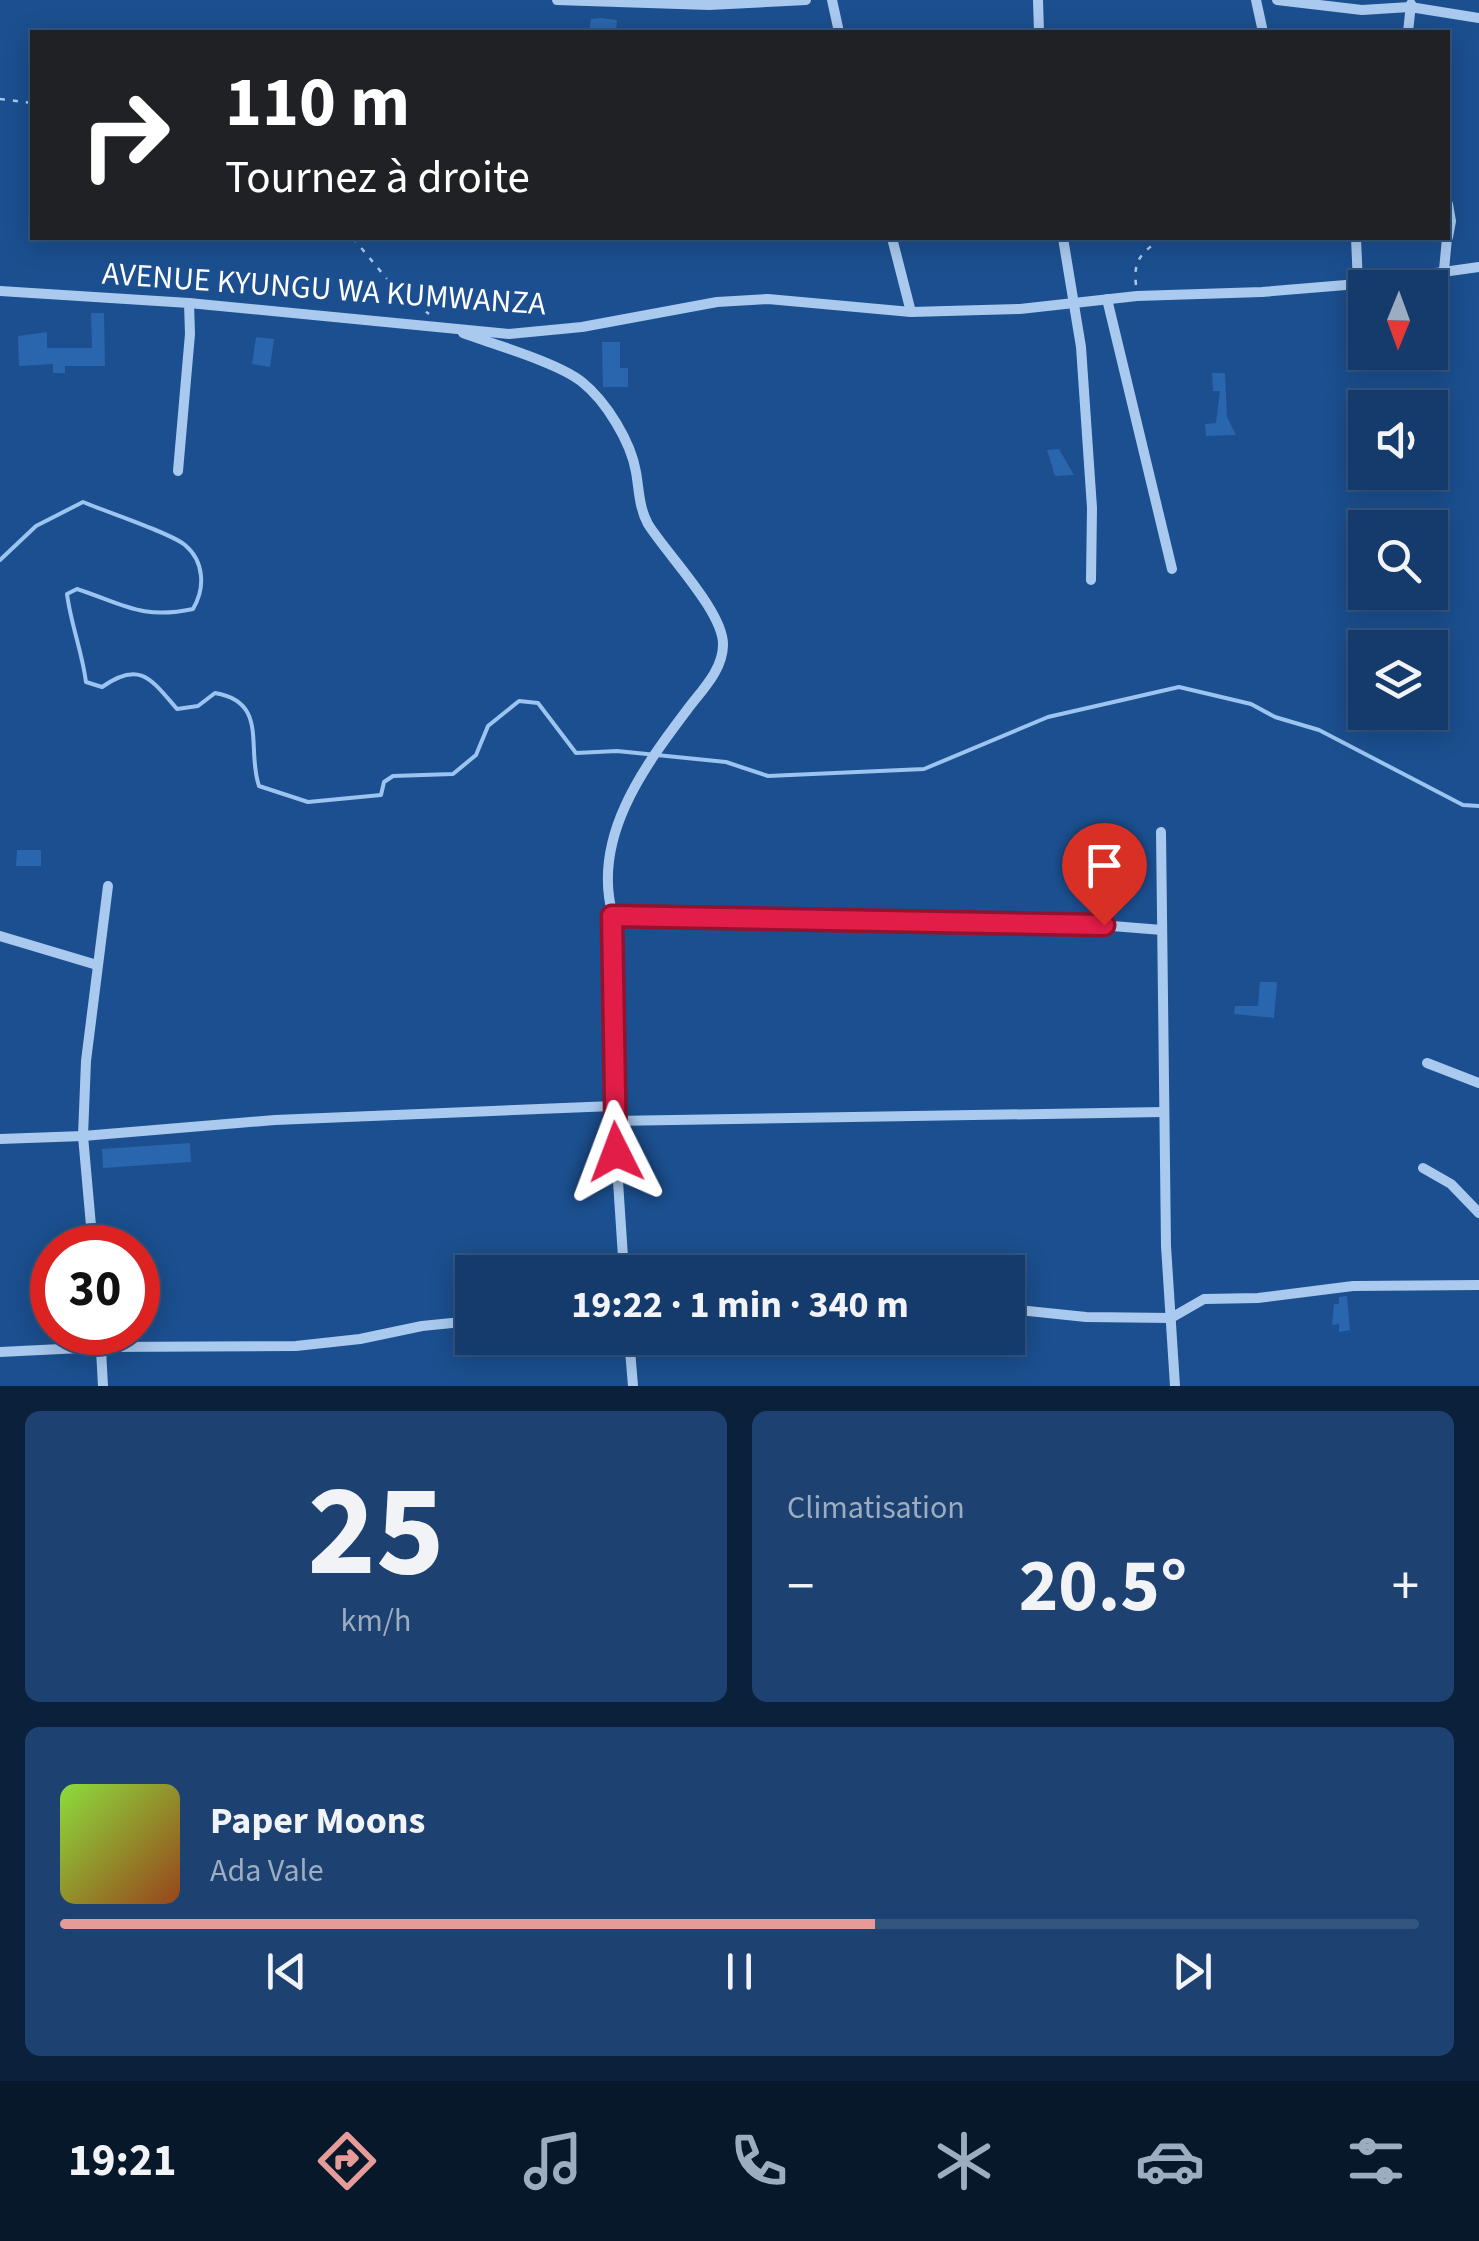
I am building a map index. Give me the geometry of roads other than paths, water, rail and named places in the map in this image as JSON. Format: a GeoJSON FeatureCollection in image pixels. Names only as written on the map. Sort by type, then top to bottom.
{"type":"FeatureCollection","features":[{"type":"Feature","properties":{"kind":"street"},"geometry":{"type":"LineString","coordinates":[[556,0],[709,6],[806,0]]}},
{"type":"Feature","properties":{"kind":"street"},"geometry":{"type":"LineString","coordinates":[[832,0],[839,30]]}},
{"type":"Feature","properties":{"kind":"street"},"geometry":{"type":"LineString","coordinates":[[1038,0],[1040,30]]}},
{"type":"Feature","properties":{"kind":"street"},"geometry":{"type":"LineString","coordinates":[[1256,0],[1263,30]]}},
{"type":"Feature","properties":{"kind":"street"},"geometry":{"type":"LineString","coordinates":[[1277,0],[1362,10],[1411,3],[1479,18]]}},
{"type":"Feature","properties":{"kind":"street"},"geometry":{"type":"LineString","coordinates":[[1408,30],[1411,3]]}},
{"type":"Feature","properties":{"kind":"street"},"geometry":{"type":"LineString","coordinates":[[893,240],[911,312]]}},
{"type":"Feature","properties":{"kind":"street"},"geometry":{"type":"LineString","coordinates":[[1063,240],[1075,302],[1091,491],[1092,580]]}},
{"type":"Feature","properties":{"kind":"street"},"geometry":{"type":"LineString","coordinates":[[1356,240],[1357,270]]}},
{"type":"Feature","properties":{"kind":"street"},"geometry":{"type":"LineString","coordinates":[[1444,270],[1448,240]]}},
{"type":"Feature","properties":{"kind":"street","name":"AVENUE KYUNGU WA KUMWANZA"},"geometry":{"type":"LineString","coordinates":[[1444,270],[1479,267]]}},
{"type":"Feature","properties":{"kind":"street","name":"AVENUE KYUNGU WA KUMWANZA"},"geometry":{"type":"LineString","coordinates":[[0,292],[190,303],[510,334],[545,333],[717,302],[768,299],[911,312],[1020,310],[1138,296],[1348,285]]}},
{"type":"Feature","properties":{"kind":"street"},"geometry":{"type":"LineString","coordinates":[[1108,299],[1172,569]]}},
{"type":"Feature","properties":{"kind":"street"},"geometry":{"type":"LineString","coordinates":[[178,471],[190,303]]}},
{"type":"Feature","properties":{"kind":"street"},"geometry":{"type":"LineString","coordinates":[[446,328],[581,381],[604,407],[636,467],[646,522],[708,606],[724,643],[716,672],[652,756],[615,829],[608,860],[613,1121],[623,1255]]}},
{"type":"Feature","properties":{"kind":"street"},"geometry":{"type":"LineString","coordinates":[[1161,832],[1163,1112],[1175,1386]]}},
{"type":"Feature","properties":{"kind":"street"},"geometry":{"type":"LineString","coordinates":[[91,1225],[83,1136],[86,1061],[108,886]]}},
{"type":"Feature","properties":{"kind":"street"},"geometry":{"type":"LineString","coordinates":[[612,916],[1076,923],[1162,930]]}},
{"type":"Feature","properties":{"kind":"street"},"geometry":{"type":"LineString","coordinates":[[0,936],[97,964]]}},
{"type":"Feature","properties":{"kind":"street"},"geometry":{"type":"LineString","coordinates":[[1427,1064],[1479,1083]]}},
{"type":"Feature","properties":{"kind":"street"},"geometry":{"type":"LineString","coordinates":[[0,1138],[83,1136],[275,1120],[613,1106]]}},
{"type":"Feature","properties":{"kind":"street"},"geometry":{"type":"LineString","coordinates":[[613,1121],[1163,1112]]}},
{"type":"Feature","properties":{"kind":"street"},"geometry":{"type":"LineString","coordinates":[[1423,1168],[1451,1184],[1479,1213]]}},
{"type":"Feature","properties":{"kind":"street"},"geometry":{"type":"LineString","coordinates":[[1025,1311],[1086,1317],[1171,1318],[1204,1299],[1258,1298],[1353,1286],[1479,1285]]}},
{"type":"Feature","properties":{"kind":"street"},"geometry":{"type":"LineString","coordinates":[[160,1347],[296,1346],[360,1340],[455,1323]]}},
{"type":"Feature","properties":{"kind":"street"},"geometry":{"type":"LineString","coordinates":[[0,1352],[30,1351]]}},
{"type":"Feature","properties":{"kind":"street"},"geometry":{"type":"LineString","coordinates":[[101,1355],[103,1386]]}},
{"type":"Feature","properties":{"kind":"street"},"geometry":{"type":"LineString","coordinates":[[630,1355],[633,1386]]}},
{"type":"Feature","properties":{"kind":"waterway"},"geometry":{"type":"LineString","coordinates":[[0,560],[36,526],[83,502],[185,545],[196,559],[201,576],[200,593],[193,609],[160,613],[120,605],[77,589],[67,594],[86,682],[102,687],[136,674],[152,682],[177,709],[198,706],[215,693],[232,698],[249,716],[259,786],[308,802],[381,795],[384,782],[393,776],[453,774],[476,755],[488,726],[519,701],[538,703],[576,753],[617,751],[726,762],[768,776],[924,769],[1048,717],[1179,687],[1251,704],[1275,717],[1319,730],[1463,805],[1479,806]]}}]}
